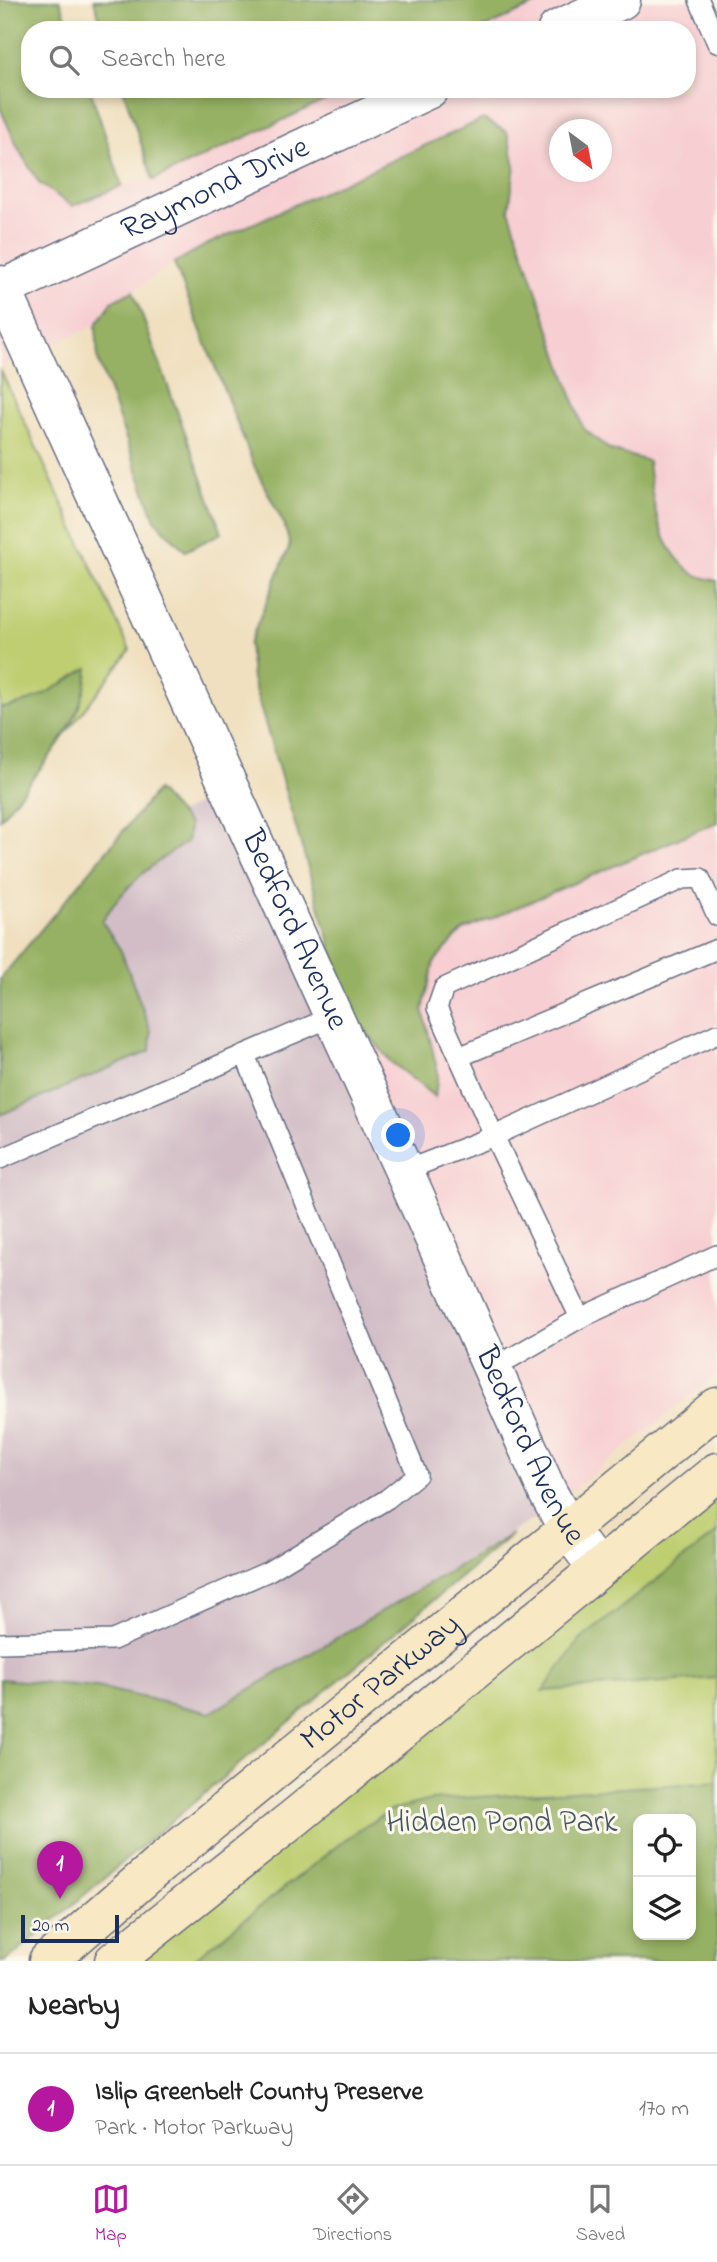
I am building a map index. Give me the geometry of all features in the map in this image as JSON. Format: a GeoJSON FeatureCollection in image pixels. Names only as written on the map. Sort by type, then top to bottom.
{"type":"FeatureCollection","features":[{"type":"Feature","properties":{"kind":"main road","name":"Motor Parkway"},"geometry":{"type":"LineString","coordinates":[[48,1961],[160,1864],[717,1407]]}},
{"type":"Feature","properties":{"kind":"main road","name":"Motor Parkway"},"geometry":{"type":"LineString","coordinates":[[114,1961],[293,1819],[717,1472]]}},
{"type":"Feature","properties":{"kind":"street"},"geometry":{"type":"LineString","coordinates":[[576,21],[621,0]]}},
{"type":"Feature","properties":{"kind":"street","name":"Raymond Drive"},"geometry":{"type":"LineString","coordinates":[[1,288],[410,98]]}},
{"type":"Feature","properties":{"kind":"street","name":"Bedford Avenue"},"geometry":{"type":"LineString","coordinates":[[1,288],[334,1016],[548,1493],[568,1529],[598,1569]]}},
{"type":"Feature","properties":{"kind":"lane"},"geometry":{"type":"LineString","coordinates":[[699,0],[717,43]]}},
{"type":"Feature","properties":{"kind":"lane"},"geometry":{"type":"LineString","coordinates":[[580,1318],[437,1008],[444,988],[682,879],[700,878],[717,916]]}},
{"type":"Feature","properties":{"kind":"lane"},"geometry":{"type":"LineString","coordinates":[[459,1057],[717,949]]}},
{"type":"Feature","properties":{"kind":"lane"},"geometry":{"type":"LineString","coordinates":[[0,1159],[334,1016]]}},
{"type":"Feature","properties":{"kind":"lane"},"geometry":{"type":"LineString","coordinates":[[404,1171],[494,1136],[717,1034]]}},
{"type":"Feature","properties":{"kind":"lane"},"geometry":{"type":"LineString","coordinates":[[0,1643],[113,1640],[269,1571],[387,1499],[417,1475],[245,1055]]}},
{"type":"Feature","properties":{"kind":"lane"},"geometry":{"type":"LineString","coordinates":[[492,1369],[580,1318],[717,1255]]}},
{"type":"Feature","properties":{"kind":"shaded area"},"geometry":{"type":"Polygon","coordinates":[[[545,0],[717,0],[717,581],[693,574],[670,551],[653,506],[648,461],[610,450],[583,428],[509,210],[515,165],[483,119],[206,245],[113,301],[96,325],[0,367],[0,108],[19,150],[72,206],[122,186],[153,180],[331,98],[696,98],[696,21],[500,21],[545,0]]]}},
{"type":"Feature","properties":{"kind":"shaded area"},"geometry":{"type":"Polygon","coordinates":[[[222,791],[547,1511],[210,1713],[97,1687],[0,1679],[0,1115],[150,1051],[151,1032],[121,951],[102,921],[120,895],[149,866],[187,842],[189,825],[179,814],[222,791]]]}},
{"type":"Feature","properties":{"kind":"shaded area"},"geometry":{"type":"Polygon","coordinates":[[[717,822],[717,1374],[547,1511],[351,1013],[390,1061],[438,1073],[423,1010],[434,962],[463,931],[717,822]]]}},
{"type":"Feature","properties":{"kind":"green space"},"geometry":{"type":"Polygon","coordinates":[[[0,0],[60,0],[67,21],[21,21],[21,98],[93,98],[122,186],[72,206],[39,183],[19,150],[0,108],[0,0]]]}},
{"type":"Feature","properties":{"kind":"green space"},"geometry":{"type":"Polygon","coordinates":[[[94,0],[545,0],[500,21],[100,21],[94,0]]]}},
{"type":"Feature","properties":{"kind":"green space"},"geometry":{"type":"Polygon","coordinates":[[[126,98],[331,98],[153,180],[126,98]]]}},
{"type":"Feature","properties":{"kind":"green space"},"geometry":{"type":"Polygon","coordinates":[[[483,119],[507,132],[515,165],[509,210],[583,428],[610,450],[648,461],[654,507],[670,549],[691,572],[717,581],[717,822],[462,931],[434,962],[423,1010],[438,1073],[435,1097],[390,1061],[351,1013],[252,679],[249,644],[290,545],[284,524],[255,468],[174,263],[206,245],[483,119]]]}},
{"type":"Feature","properties":{"kind":"green space"},"geometry":{"type":"Polygon","coordinates":[[[133,291],[222,533],[185,551],[155,520],[98,360],[96,325],[113,301],[133,291]]]}},
{"type":"Feature","properties":{"kind":"green space"},"geometry":{"type":"Polygon","coordinates":[[[0,369],[130,650],[0,819],[0,369]]]}},
{"type":"Feature","properties":{"kind":"green space"},"geometry":{"type":"Polygon","coordinates":[[[88,668],[85,689],[68,729],[42,767],[0,819],[0,708],[35,699],[88,668]]]}},
{"type":"Feature","properties":{"kind":"green space"},"geometry":{"type":"Polygon","coordinates":[[[157,790],[189,825],[187,842],[140,876],[120,896],[102,921],[121,951],[151,1032],[150,1051],[0,1115],[0,979],[157,790]]]}},
{"type":"Feature","properties":{"kind":"green space","name":"Hidden Pond Park"},"geometry":{"type":"Polygon","coordinates":[[[717,1472],[717,1961],[114,1961],[717,1472]]]}},
{"type":"Feature","properties":{"kind":"green space"},"geometry":{"type":"Polygon","coordinates":[[[717,1532],[717,1678],[543,1691],[579,1641],[717,1532]]]}},
{"type":"Feature","properties":{"kind":"green space"},"geometry":{"type":"Polygon","coordinates":[[[512,1534],[6,1961],[0,1961],[0,1679],[97,1687],[210,1713],[512,1534]]]}},
{"type":"Feature","properties":{"kind":"green space"},"geometry":{"type":"Polygon","coordinates":[[[717,1782],[717,1961],[192,1961],[347,1838],[391,1810],[431,1800],[717,1782]]]}},
{"type":"Feature","properties":{"kind":"place","name":"Islip Greenbelt County Preserve"},"geometry":{"type":"Point","coordinates":[60,1899]}}]}
